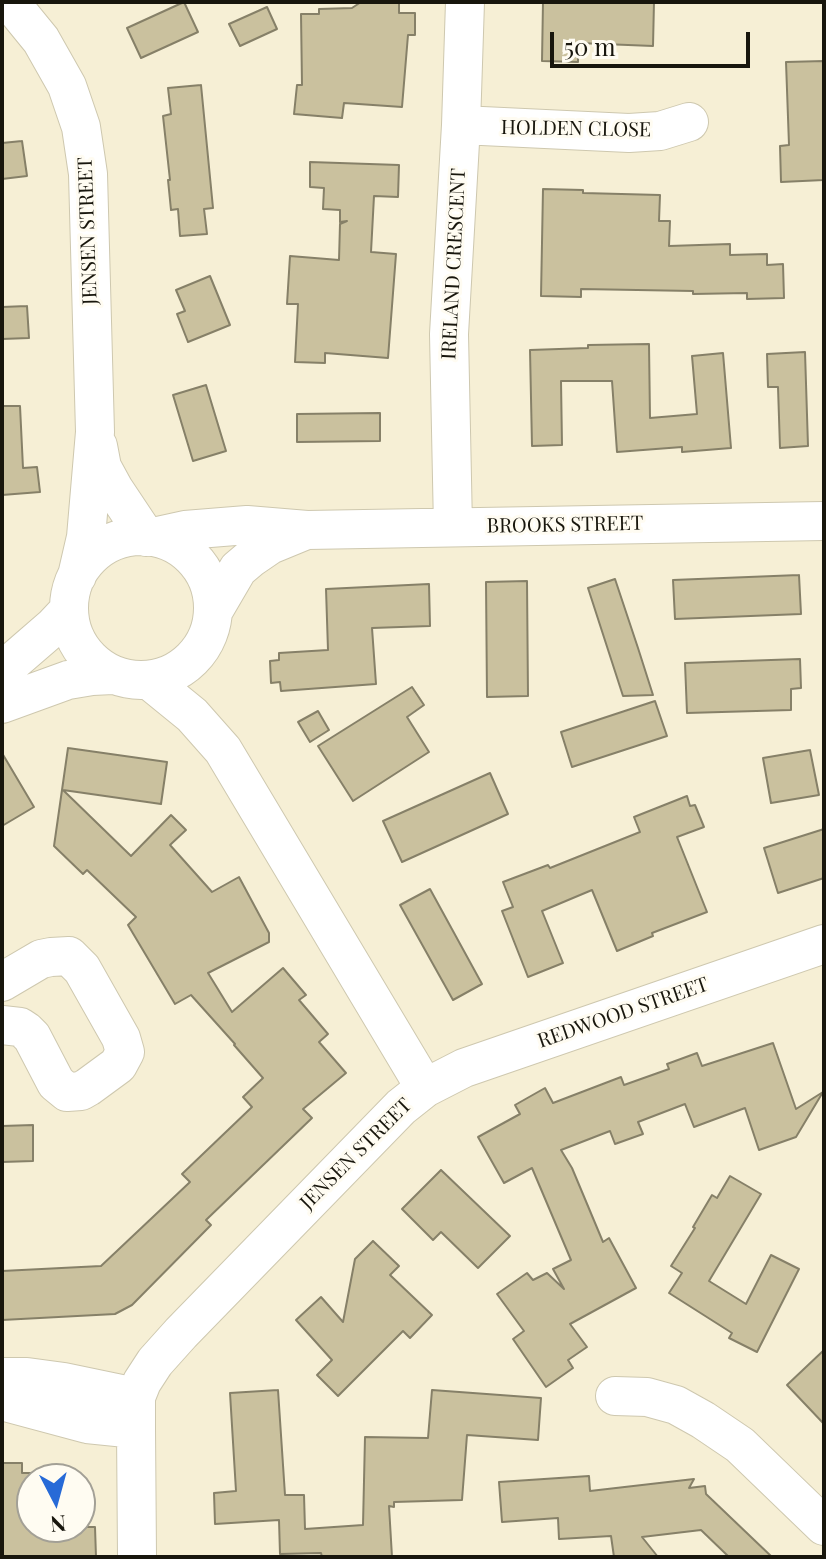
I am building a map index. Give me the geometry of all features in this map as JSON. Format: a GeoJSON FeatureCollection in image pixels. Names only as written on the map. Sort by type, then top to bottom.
{"type":"FeatureCollection","features":[{"type":"Feature","properties":{"kind":"street","name":"JENSEN STREET"},"geometry":{"type":"LineString","coordinates":[[10,2],[41,40],[56,65],[81,127],[88,174],[95,432],[86,537],[73,593]]}},
{"type":"Feature","properties":{"kind":"street","name":"IRELAND CRESCENT"},"geometry":{"type":"LineString","coordinates":[[453,527],[449,334],[465,2]]}},
{"type":"Feature","properties":{"kind":"street","name":"HOLDEN CLOSE"},"geometry":{"type":"LineString","coordinates":[[461,125],[629,133],[660,131],[689,122]]}},
{"type":"Feature","properties":{"kind":"street","name":"JENSEN STREET"},"geometry":{"type":"LineString","coordinates":[[95,432],[102,467],[119,498],[149,537]]}},
{"type":"Feature","properties":{"kind":"street","name":"BROOKS STREET"},"geometry":{"type":"LineString","coordinates":[[149,537],[185,530],[247,525],[307,530],[824,521]]}},
{"type":"Feature","properties":{"kind":"street","name":"BROOKS STREET"},"geometry":{"type":"LineString","coordinates":[[214,610],[238,569],[270,545],[307,530]]}},
{"type":"Feature","properties":{"kind":"street"},"geometry":{"type":"LineString","coordinates":[[2,671],[53,627],[91,557],[111,543],[149,537],[175,544],[193,558],[207,577],[214,610],[210,633],[198,653],[181,669],[171,674],[131,678],[92,676],[68,680],[2,704]]}},
{"type":"Feature","properties":{"kind":"street"},"geometry":{"type":"LineString","coordinates":[[73,593],[70,622],[78,644],[93,663],[131,678]]}},
{"type":"Feature","properties":{"kind":"street","name":"JENSEN STREET"},"geometry":{"type":"LineString","coordinates":[[198,653],[209,708],[223,750]]}},
{"type":"Feature","properties":{"kind":"street","name":"JENSEN STREET"},"geometry":{"type":"LineString","coordinates":[[131,678],[192,715],[223,750],[425,1088],[401,1107],[181,1333],[142,1382],[136,1413],[137,1557]]}},
{"type":"Feature","properties":{"kind":"street","name":"REDWOOD STREET"},"geometry":{"type":"LineString","coordinates":[[425,1088],[464,1068],[824,944]]}},
{"type":"Feature","properties":{"kind":"street"},"geometry":{"type":"LineString","coordinates":[[2,982],[41,959],[69,956],[82,969],[121,1038],[125,1052],[118,1065],[88,1087],[67,1092],[56,1083],[32,1037],[20,1027],[2,1025]]}},
{"type":"Feature","properties":{"kind":"street"},"geometry":{"type":"LineString","coordinates":[[2,1377],[64,1382],[136,1413]]}},
{"type":"Feature","properties":{"kind":"street"},"geometry":{"type":"LineString","coordinates":[[615,1396],[647,1397],[676,1405],[703,1420],[740,1445],[824,1526]]}},
{"type":"Feature","properties":{"kind":"street"},"geometry":{"type":"LineString","coordinates":[[2,1401],[87,1424],[136,1413]]}},
{"type":"Feature","properties":{"kind":"building"},"geometry":{"type":"Polygon","coordinates":[[[184,2],[198,32],[141,58],[127,28],[184,2]]]}},
{"type":"Feature","properties":{"kind":"building"},"geometry":{"type":"Polygon","coordinates":[[[361,2],[399,2],[399,13],[415,13],[415,35],[408,35],[402,107],[344,103],[342,118],[294,114],[297,85],[302,85],[301,14],[319,14],[319,9],[352,8],[361,2]]]}},
{"type":"Feature","properties":{"kind":"building"},"geometry":{"type":"Polygon","coordinates":[[[543,2],[654,2],[653,46],[578,43],[578,62],[542,61],[543,2]]]}},
{"type":"Feature","properties":{"kind":"building"},"geometry":{"type":"Polygon","coordinates":[[[267,7],[277,29],[240,46],[229,24],[267,7]]]}},
{"type":"Feature","properties":{"kind":"building"},"geometry":{"type":"Polygon","coordinates":[[[824,61],[824,180],[781,182],[780,146],[789,145],[786,62],[824,61]]]}},
{"type":"Feature","properties":{"kind":"building"},"geometry":{"type":"Polygon","coordinates":[[[201,85],[213,208],[204,209],[207,234],[180,236],[178,209],[171,210],[163,116],[171,114],[168,88],[201,85]]]}},
{"type":"Feature","properties":{"kind":"building"},"geometry":{"type":"Polygon","coordinates":[[[22,141],[27,176],[2,179],[2,143],[22,141]]]}},
{"type":"Feature","properties":{"kind":"building"},"geometry":{"type":"Polygon","coordinates":[[[310,162],[399,165],[398,197],[374,196],[371,252],[396,254],[388,358],[325,353],[325,363],[295,362],[298,304],[287,304],[290,256],[339,260],[340,224],[347,221],[340,222],[340,210],[323,209],[324,188],[310,187],[310,162]]]}},
{"type":"Feature","properties":{"kind":"building"},"geometry":{"type":"Polygon","coordinates":[[[543,189],[660,195],[659,221],[670,221],[669,246],[730,244],[730,255],[767,254],[767,265],[783,264],[784,298],[747,299],[747,293],[581,289],[581,297],[541,296],[543,189]]]}},
{"type":"Feature","properties":{"kind":"building"},"geometry":{"type":"Polygon","coordinates":[[[210,276],[230,325],[188,342],[177,314],[185,311],[176,290],[210,276]]]}},
{"type":"Feature","properties":{"kind":"building"},"geometry":{"type":"Polygon","coordinates":[[[27,306],[29,338],[2,339],[2,307],[27,306]]]}},
{"type":"Feature","properties":{"kind":"building"},"geometry":{"type":"Polygon","coordinates":[[[649,344],[650,418],[697,414],[692,356],[723,353],[731,448],[682,452],[682,447],[617,452],[612,381],[561,381],[562,445],[532,446],[530,350],[649,344]]]}},
{"type":"Feature","properties":{"kind":"building"},"geometry":{"type":"Polygon","coordinates":[[[805,352],[808,446],[780,448],[778,387],[768,387],[767,354],[805,352]]]}},
{"type":"Feature","properties":{"kind":"building"},"geometry":{"type":"Polygon","coordinates":[[[206,385],[226,451],[193,461],[173,395],[206,385]]]}},
{"type":"Feature","properties":{"kind":"building"},"geometry":{"type":"Polygon","coordinates":[[[2,406],[20,406],[23,468],[37,467],[40,492],[2,495],[2,406]]]}},
{"type":"Feature","properties":{"kind":"building"},"geometry":{"type":"Polygon","coordinates":[[[380,413],[380,441],[297,442],[297,414],[380,413]]]}},
{"type":"Feature","properties":{"kind":"building"},"geometry":{"type":"Polygon","coordinates":[[[799,575],[801,614],[675,619],[673,580],[799,575]]]}},
{"type":"Feature","properties":{"kind":"building"},"geometry":{"type":"Polygon","coordinates":[[[615,579],[653,695],[623,696],[588,588],[615,579]]]}},
{"type":"Feature","properties":{"kind":"building"},"geometry":{"type":"Polygon","coordinates":[[[527,581],[528,696],[487,697],[486,582],[527,581]]]}},
{"type":"Feature","properties":{"kind":"building"},"geometry":{"type":"Polygon","coordinates":[[[429,584],[430,626],[372,628],[376,684],[281,691],[280,682],[271,683],[270,661],[279,660],[279,653],[328,650],[326,589],[429,584]]]}},
{"type":"Feature","properties":{"kind":"building"},"geometry":{"type":"Polygon","coordinates":[[[800,659],[801,688],[791,689],[791,710],[687,713],[685,663],[800,659]]]}},
{"type":"Feature","properties":{"kind":"building"},"geometry":{"type":"Polygon","coordinates":[[[412,687],[424,705],[407,717],[429,752],[353,801],[318,746],[412,687]]]}},
{"type":"Feature","properties":{"kind":"building"},"geometry":{"type":"Polygon","coordinates":[[[655,701],[667,736],[572,767],[561,732],[655,701]]]}},
{"type":"Feature","properties":{"kind":"building"},"geometry":{"type":"Polygon","coordinates":[[[318,711],[329,730],[310,742],[298,722],[318,711]]]}},
{"type":"Feature","properties":{"kind":"building"},"geometry":{"type":"Polygon","coordinates":[[[68,748],[167,762],[161,804],[63,790],[131,856],[171,815],[186,830],[170,845],[212,892],[239,877],[269,933],[269,942],[208,973],[232,1012],[283,968],[306,995],[299,1000],[328,1034],[319,1042],[346,1073],[303,1109],[312,1118],[206,1220],[211,1225],[132,1305],[115,1314],[2,1320],[2,1271],[101,1266],[190,1182],[182,1174],[252,1107],[243,1097],[263,1078],[191,995],[175,1004],[128,925],[136,917],[87,870],[83,874],[54,846],[68,748]]]}},
{"type":"Feature","properties":{"kind":"building"},"geometry":{"type":"Polygon","coordinates":[[[810,750],[819,795],[771,803],[763,758],[810,750]]]}},
{"type":"Feature","properties":{"kind":"building"},"geometry":{"type":"Polygon","coordinates":[[[2,753],[34,807],[2,826],[2,753]]]}},
{"type":"Feature","properties":{"kind":"building"},"geometry":{"type":"Polygon","coordinates":[[[490,773],[508,814],[402,862],[383,821],[490,773]]]}},
{"type":"Feature","properties":{"kind":"building"},"geometry":{"type":"Polygon","coordinates":[[[687,796],[690,806],[695,805],[704,827],[677,837],[707,912],[652,933],[653,936],[617,951],[592,890],[542,911],[563,963],[528,977],[502,911],[513,907],[503,882],[548,865],[550,868],[640,832],[634,817],[687,796]]]}},
{"type":"Feature","properties":{"kind":"building"},"geometry":{"type":"Polygon","coordinates":[[[824,829],[824,878],[778,893],[764,848],[824,829]]]}},
{"type":"Feature","properties":{"kind":"building"},"geometry":{"type":"Polygon","coordinates":[[[430,889],[482,984],[453,1000],[400,905],[430,889]]]}},
{"type":"Feature","properties":{"kind":"building"},"geometry":{"type":"Polygon","coordinates":[[[773,1043],[796,1109],[823,1092],[796,1137],[759,1150],[745,1108],[694,1127],[685,1104],[638,1122],[643,1134],[615,1144],[610,1131],[561,1150],[572,1168],[603,1242],[609,1238],[636,1288],[570,1324],[587,1347],[568,1360],[573,1368],[546,1387],[513,1339],[524,1331],[497,1294],[527,1273],[533,1280],[547,1273],[564,1289],[553,1269],[571,1260],[532,1168],[504,1183],[478,1137],[520,1114],[515,1105],[545,1088],[553,1103],[621,1077],[624,1085],[669,1069],[667,1064],[697,1053],[702,1066],[773,1043]]]}},
{"type":"Feature","properties":{"kind":"building"},"geometry":{"type":"Polygon","coordinates":[[[33,1125],[33,1161],[2,1162],[2,1126],[33,1125]]]}},
{"type":"Feature","properties":{"kind":"building"},"geometry":{"type":"Polygon","coordinates":[[[441,1170],[510,1236],[478,1268],[441,1232],[433,1240],[402,1209],[441,1170]]]}},
{"type":"Feature","properties":{"kind":"building"},"geometry":{"type":"Polygon","coordinates":[[[730,1176],[761,1194],[709,1281],[746,1304],[771,1255],[799,1269],[757,1352],[729,1338],[732,1333],[669,1293],[682,1273],[671,1266],[712,1195],[717,1198],[730,1176]]]}},
{"type":"Feature","properties":{"kind":"building"},"geometry":{"type":"Polygon","coordinates":[[[373,1241],[399,1266],[390,1275],[432,1315],[410,1338],[403,1331],[338,1396],[317,1375],[332,1360],[296,1320],[321,1297],[343,1322],[355,1259],[373,1241]]]}},
{"type":"Feature","properties":{"kind":"building"},"geometry":{"type":"Polygon","coordinates":[[[824,1350],[824,1424],[787,1385],[824,1350]]]}},
{"type":"Feature","properties":{"kind":"building"},"geometry":{"type":"Polygon","coordinates":[[[278,1390],[285,1495],[304,1495],[305,1529],[363,1525],[365,1437],[428,1438],[432,1390],[541,1398],[538,1440],[467,1435],[462,1500],[394,1502],[394,1507],[389,1506],[392,1557],[280,1554],[279,1520],[215,1524],[214,1493],[236,1491],[230,1393],[278,1390]]]}},
{"type":"Feature","properties":{"kind":"building"},"geometry":{"type":"Polygon","coordinates":[[[2,1463],[16,1463],[16,1543],[96,1543],[96,1557],[2,1557],[2,1463]]]}},
{"type":"Feature","properties":{"kind":"building"},"geometry":{"type":"Polygon","coordinates":[[[589,1476],[590,1491],[694,1479],[689,1488],[705,1486],[706,1494],[772,1557],[729,1557],[701,1530],[642,1537],[658,1557],[614,1557],[611,1536],[559,1539],[558,1518],[502,1522],[499,1482],[589,1476]]]}}]}
